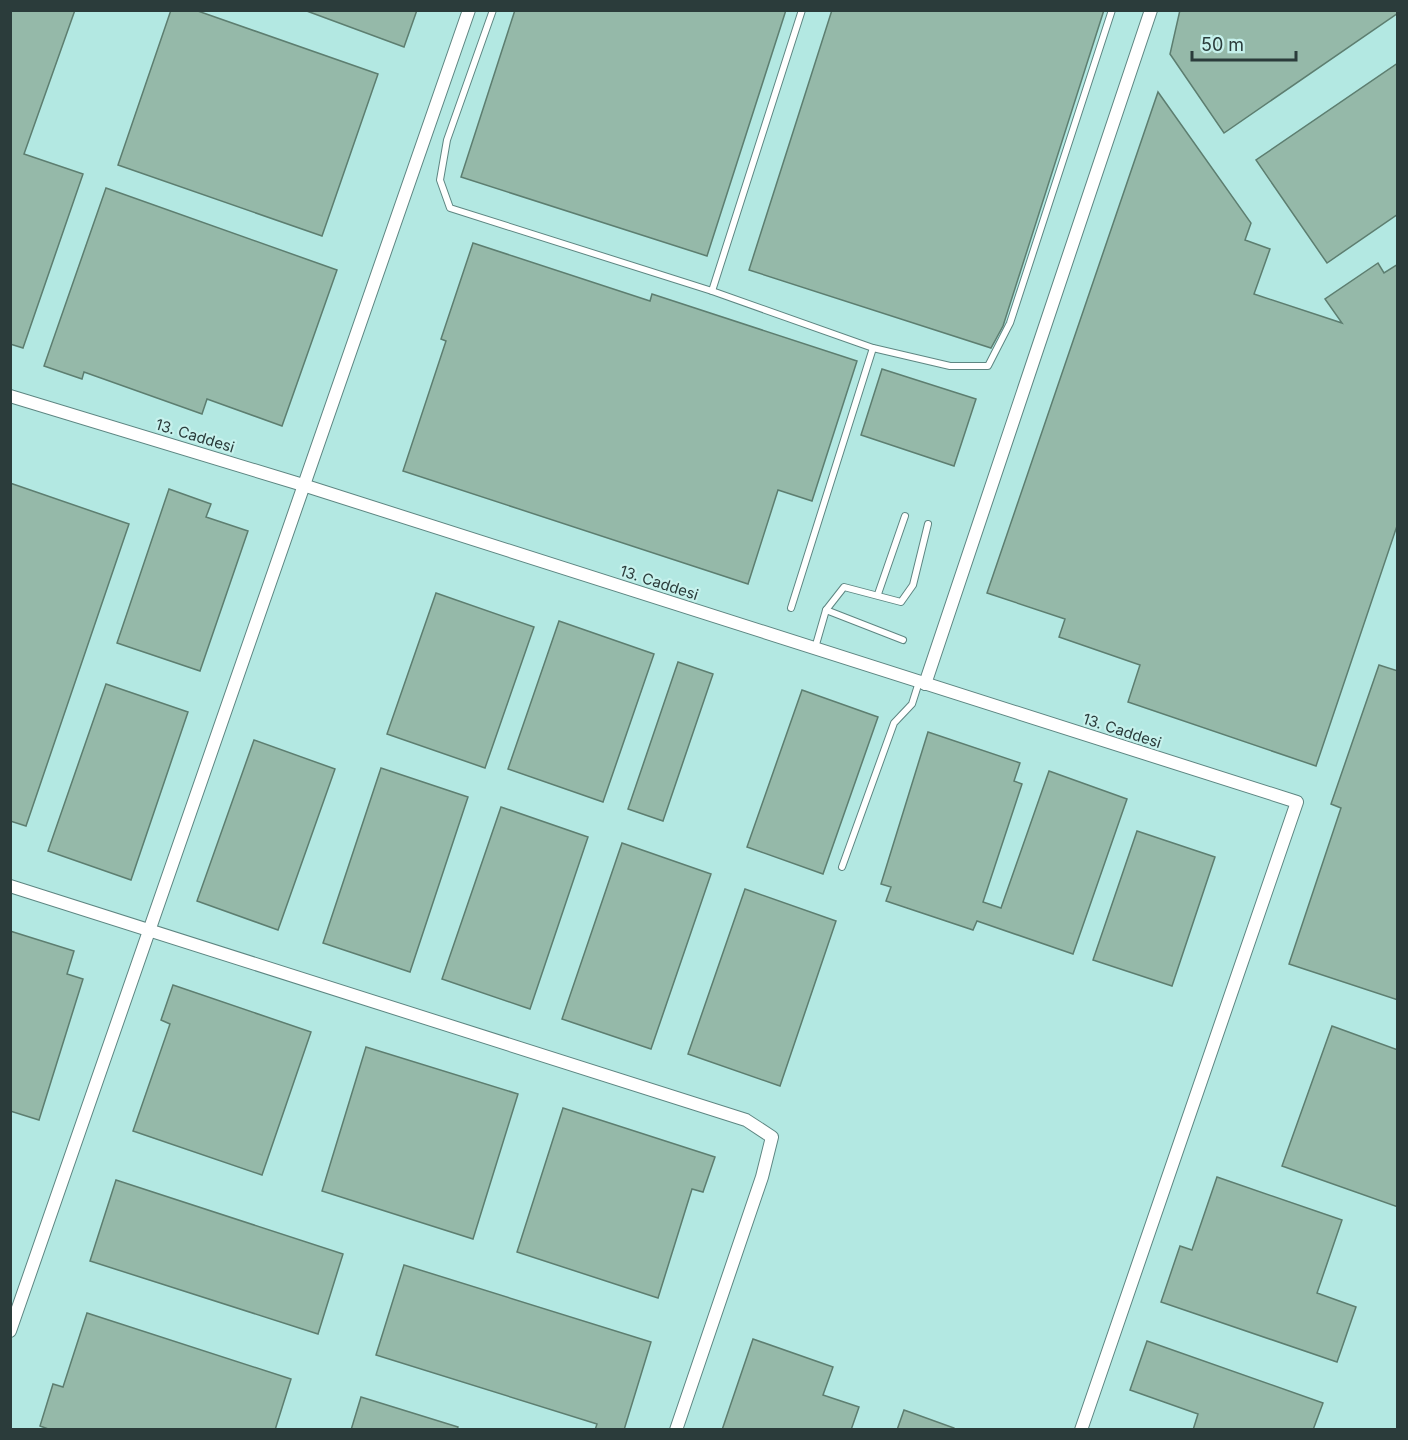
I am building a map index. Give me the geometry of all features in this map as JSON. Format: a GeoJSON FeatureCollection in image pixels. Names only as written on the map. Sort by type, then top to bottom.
{"type":"FeatureCollection","features":[{"type":"Feature","properties":{"kind":"street"},"geometry":{"type":"LineString","coordinates":[[10,1331],[469,10]]}},
{"type":"Feature","properties":{"kind":"street"},"geometry":{"type":"LineString","coordinates":[[922,683],[1151,10]]}},
{"type":"Feature","properties":{"kind":"street","name":"13. Caddesi"},"geometry":{"type":"LineString","coordinates":[[10,396],[303,485],[1297,802],[1081,1430]]}},
{"type":"Feature","properties":{"kind":"street"},"geometry":{"type":"LineString","coordinates":[[10,886],[746,1120],[772,1137],[762,1177],[676,1430]]}},
{"type":"Feature","properties":{"kind":"lane"},"geometry":{"type":"LineString","coordinates":[[493,10],[447,140],[440,180],[450,208],[712,291],[873,348],[950,366],[988,366],[1010,323],[1112,10]]}},
{"type":"Feature","properties":{"kind":"lane"},"geometry":{"type":"LineString","coordinates":[[712,291],[802,10]]}},
{"type":"Feature","properties":{"kind":"lane"},"geometry":{"type":"LineString","coordinates":[[791,608],[873,348]]}},
{"type":"Feature","properties":{"kind":"lane"},"geometry":{"type":"LineString","coordinates":[[878,594],[906,516]]}},
{"type":"Feature","properties":{"kind":"lane"},"geometry":{"type":"LineString","coordinates":[[815,649],[826,610],[843,587],[878,594],[901,602],[913,585],[928,524]]}},
{"type":"Feature","properties":{"kind":"lane"},"geometry":{"type":"LineString","coordinates":[[826,610],[903,640]]}},
{"type":"Feature","properties":{"kind":"lane"},"geometry":{"type":"LineString","coordinates":[[842,867],[894,723],[912,704],[922,683]]}},
{"type":"Feature","properties":{"kind":"shaded area"},"geometry":{"type":"Polygon","coordinates":[[[11,11],[1397,11],[1397,1429],[11,1429],[11,11]]]}},
{"type":"Feature","properties":{"kind":"building"},"geometry":{"type":"Polygon","coordinates":[[[10,10],[75,10],[24,154],[83,174],[23,348],[10,344],[10,10]]]}},
{"type":"Feature","properties":{"kind":"building"},"geometry":{"type":"Polygon","coordinates":[[[171,10],[195,10],[378,74],[322,236],[118,165],[171,10]]]}},
{"type":"Feature","properties":{"kind":"building"},"geometry":{"type":"Polygon","coordinates":[[[304,10],[417,10],[404,47],[304,10]]]}},
{"type":"Feature","properties":{"kind":"building"},"geometry":{"type":"Polygon","coordinates":[[[515,10],[786,10],[707,256],[461,177],[515,10]]]}},
{"type":"Feature","properties":{"kind":"building"},"geometry":{"type":"Polygon","coordinates":[[[832,10],[1104,10],[1003,326],[991,348],[749,270],[832,10]]]}},
{"type":"Feature","properties":{"kind":"building"},"geometry":{"type":"Polygon","coordinates":[[[1180,10],[1398,10],[1398,13],[1224,133],[1170,54],[1180,10]]]}},
{"type":"Feature","properties":{"kind":"building"},"geometry":{"type":"Polygon","coordinates":[[[1398,63],[1398,214],[1327,263],[1256,160],[1398,63]]]}},
{"type":"Feature","properties":{"kind":"building"},"geometry":{"type":"Polygon","coordinates":[[[1158,92],[1251,223],[1245,240],[1270,249],[1254,294],[1342,323],[1325,299],[1378,263],[1384,273],[1398,264],[1398,523],[1316,766],[1128,702],[1140,665],[1059,637],[1065,619],[987,593],[1158,92]]]}},
{"type":"Feature","properties":{"kind":"building"},"geometry":{"type":"Polygon","coordinates":[[[106,188],[337,270],[282,426],[207,399],[202,414],[84,372],[82,379],[44,366],[106,188]]]}},
{"type":"Feature","properties":{"kind":"building"},"geometry":{"type":"Polygon","coordinates":[[[473,243],[650,301],[652,294],[857,361],[812,501],[778,490],[748,584],[403,471],[446,341],[441,339],[473,243]]]}},
{"type":"Feature","properties":{"kind":"building"},"geometry":{"type":"Polygon","coordinates":[[[882,369],[976,399],[954,466],[861,435],[882,369]]]}},
{"type":"Feature","properties":{"kind":"building"},"geometry":{"type":"Polygon","coordinates":[[[10,483],[129,524],[26,826],[10,821],[10,483]]]}},
{"type":"Feature","properties":{"kind":"building"},"geometry":{"type":"Polygon","coordinates":[[[169,489],[211,504],[206,517],[248,531],[200,671],[117,643],[169,489]]]}},
{"type":"Feature","properties":{"kind":"building"},"geometry":{"type":"Polygon","coordinates":[[[436,593],[534,627],[485,768],[387,734],[436,593]]]}},
{"type":"Feature","properties":{"kind":"building"},"geometry":{"type":"Polygon","coordinates":[[[559,621],[654,654],[603,802],[508,769],[559,621]]]}},
{"type":"Feature","properties":{"kind":"building"},"geometry":{"type":"Polygon","coordinates":[[[678,662],[713,674],[663,821],[628,809],[678,662]]]}},
{"type":"Feature","properties":{"kind":"building"},"geometry":{"type":"Polygon","coordinates":[[[1379,665],[1398,671],[1398,1000],[1289,964],[1341,808],[1331,804],[1379,665]]]}},
{"type":"Feature","properties":{"kind":"building"},"geometry":{"type":"Polygon","coordinates":[[[106,684],[188,712],[131,880],[48,851],[106,684]]]}},
{"type":"Feature","properties":{"kind":"building"},"geometry":{"type":"Polygon","coordinates":[[[802,690],[878,717],[823,874],[747,847],[802,690]]]}},
{"type":"Feature","properties":{"kind":"building"},"geometry":{"type":"Polygon","coordinates":[[[928,732],[1020,763],[1014,781],[1022,784],[983,902],[1001,908],[1049,771],[1127,799],[1073,954],[977,921],[973,930],[886,901],[891,887],[881,884],[928,732]]]}},
{"type":"Feature","properties":{"kind":"building"},"geometry":{"type":"Polygon","coordinates":[[[254,740],[335,769],[278,930],[197,901],[254,740]]]}},
{"type":"Feature","properties":{"kind":"building"},"geometry":{"type":"Polygon","coordinates":[[[381,768],[468,797],[410,972],[323,943],[381,768]]]}},
{"type":"Feature","properties":{"kind":"building"},"geometry":{"type":"Polygon","coordinates":[[[501,807],[588,837],[530,1009],[442,979],[501,807]]]}},
{"type":"Feature","properties":{"kind":"building"},"geometry":{"type":"Polygon","coordinates":[[[1137,831],[1215,857],[1172,986],[1093,960],[1137,831]]]}},
{"type":"Feature","properties":{"kind":"building"},"geometry":{"type":"Polygon","coordinates":[[[622,843],[711,874],[651,1049],[562,1019],[622,843]]]}},
{"type":"Feature","properties":{"kind":"building"},"geometry":{"type":"Polygon","coordinates":[[[745,889],[836,921],[780,1086],[688,1054],[745,889]]]}},
{"type":"Feature","properties":{"kind":"building"},"geometry":{"type":"Polygon","coordinates":[[[10,931],[74,951],[67,974],[83,979],[39,1120],[10,1111],[10,931]]]}},
{"type":"Feature","properties":{"kind":"building"},"geometry":{"type":"Polygon","coordinates":[[[173,985],[311,1032],[262,1175],[133,1131],[170,1024],[161,1020],[173,985]]]}},
{"type":"Feature","properties":{"kind":"building"},"geometry":{"type":"Polygon","coordinates":[[[1332,1026],[1398,1050],[1398,1207],[1282,1166],[1332,1026]]]}},
{"type":"Feature","properties":{"kind":"building"},"geometry":{"type":"Polygon","coordinates":[[[366,1047],[518,1094],[473,1239],[322,1191],[366,1047]]]}},
{"type":"Feature","properties":{"kind":"building"},"geometry":{"type":"Polygon","coordinates":[[[563,1108],[715,1157],[703,1192],[692,1189],[658,1298],[517,1252],[563,1108]]]}},
{"type":"Feature","properties":{"kind":"building"},"geometry":{"type":"Polygon","coordinates":[[[1217,1177],[1342,1220],[1317,1293],[1356,1307],[1337,1362],[1161,1302],[1180,1246],[1192,1250],[1217,1177]]]}},
{"type":"Feature","properties":{"kind":"building"},"geometry":{"type":"Polygon","coordinates":[[[116,1180],[343,1254],[318,1334],[90,1261],[116,1180]]]}},
{"type":"Feature","properties":{"kind":"building"},"geometry":{"type":"Polygon","coordinates":[[[404,1265],[651,1342],[624,1430],[595,1430],[597,1424],[376,1355],[404,1265]]]}},
{"type":"Feature","properties":{"kind":"building"},"geometry":{"type":"Polygon","coordinates":[[[87,1313],[291,1379],[275,1430],[51,1430],[40,1426],[53,1384],[63,1387],[87,1313]]]}},
{"type":"Feature","properties":{"kind":"building"},"geometry":{"type":"Polygon","coordinates":[[[753,1339],[833,1367],[823,1395],[859,1407],[851,1430],[722,1430],[753,1339]]]}},
{"type":"Feature","properties":{"kind":"building"},"geometry":{"type":"Polygon","coordinates":[[[1147,1341],[1323,1403],[1313,1430],[1193,1430],[1198,1414],[1130,1390],[1147,1341]]]}},
{"type":"Feature","properties":{"kind":"building"},"geometry":{"type":"Polygon","coordinates":[[[361,1397],[458,1427],[457,1430],[351,1430],[361,1397]]]}},
{"type":"Feature","properties":{"kind":"building"},"geometry":{"type":"Polygon","coordinates":[[[904,1410],[954,1428],[954,1430],[897,1430],[904,1410]]]}}]}
